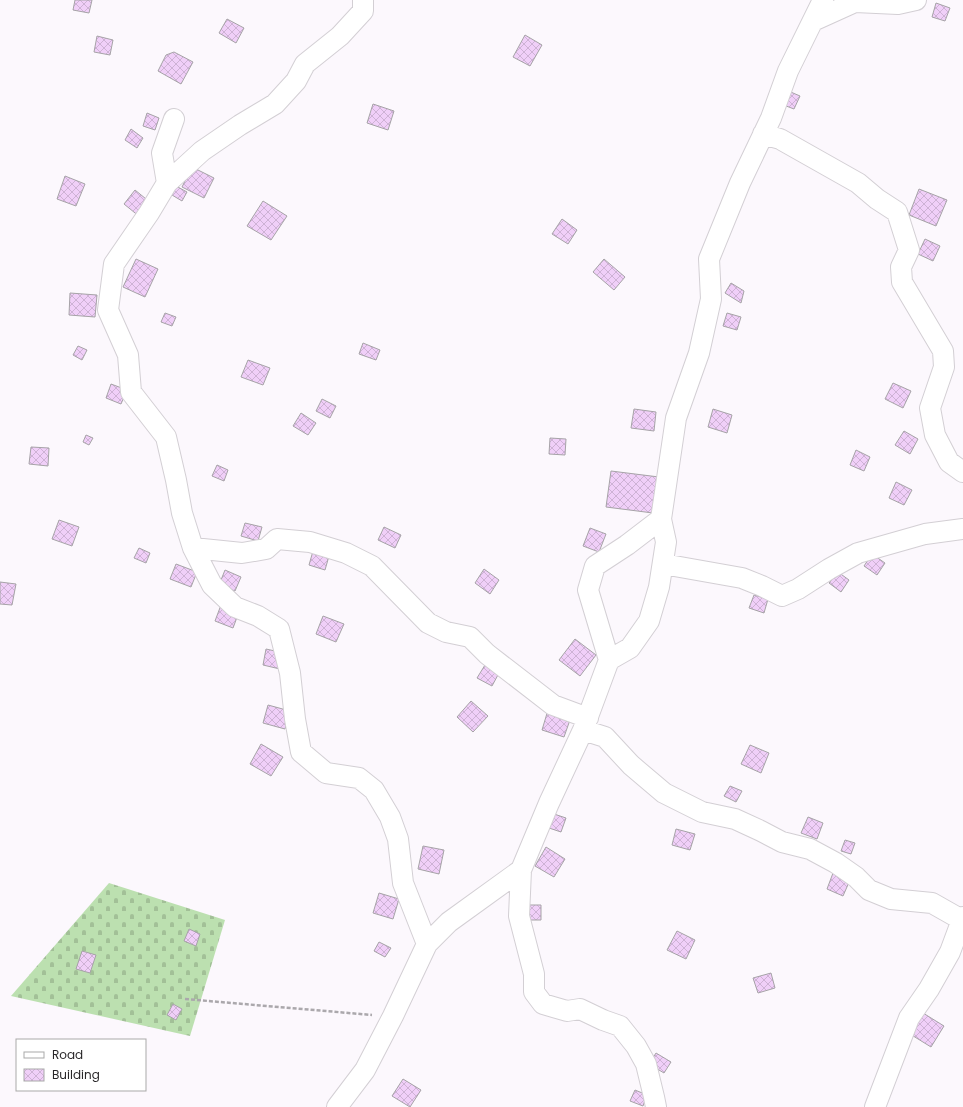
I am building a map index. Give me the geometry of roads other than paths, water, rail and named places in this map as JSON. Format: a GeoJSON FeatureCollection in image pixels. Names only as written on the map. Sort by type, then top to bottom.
{"type":"FeatureCollection","features":[{"type":"Feature","properties":{"kind":"street"},"geometry":{"type":"LineString","coordinates":[[363,0],[363,11],[340,36],[305,64],[296,82],[275,104],[240,125],[202,151],[167,183],[149,213],[114,264],[108,310],[128,355],[131,392],[166,437],[182,513],[194,548],[212,586],[235,606],[258,616],[279,629],[290,673],[295,719],[301,752],[326,773],[359,778],[374,790],[390,817],[398,839],[404,883],[427,944]]}},
{"type":"Feature","properties":{"kind":"street"},"geometry":{"type":"LineString","coordinates":[[609,660],[630,648],[649,621],[659,586],[666,542],[661,519],[676,418],[699,353],[711,299],[709,259],[740,183],[763,134],[788,71],[823,0]]}},
{"type":"Feature","properties":{"kind":"street"},"geometry":{"type":"LineString","coordinates":[[813,22],[855,2],[898,4],[916,0]]}},
{"type":"Feature","properties":{"kind":"street"},"geometry":{"type":"LineString","coordinates":[[167,183],[162,153],[174,119]]}},
{"type":"Feature","properties":{"kind":"street"},"geometry":{"type":"LineString","coordinates":[[763,134],[780,139],[858,183],[877,199],[897,212],[910,250],[902,267],[902,282],[943,351],[944,367],[930,408],[936,435],[949,462],[963,472]]}},
{"type":"Feature","properties":{"kind":"street"},"geometry":{"type":"LineString","coordinates":[[656,1107],[646,1064],[636,1046],[620,1026],[580,1009],[567,1011],[543,1004],[534,992],[534,974],[519,916],[521,870],[549,803],[586,724],[609,660],[588,590],[595,566],[627,545],[661,519]]}},
{"type":"Feature","properties":{"kind":"street"},"geometry":{"type":"LineString","coordinates":[[663,564],[742,578],[782,596],[798,589],[829,569],[858,553],[925,534],[963,529]]}},
{"type":"Feature","properties":{"kind":"street"},"geometry":{"type":"LineString","coordinates":[[194,548],[242,553],[266,549],[277,539],[310,542],[346,553],[372,566],[428,623],[446,632],[470,637],[487,654],[553,705],[605,737],[631,765],[664,793],[702,812],[735,819],[782,842],[810,849],[836,863],[856,877],[869,890],[891,899],[932,903],[962,918],[950,952],[929,989],[909,1018],[875,1107]]}},
{"type":"Feature","properties":{"kind":"street"},"geometry":{"type":"LineString","coordinates":[[337,1107],[364,1070],[394,1016],[427,944],[449,922],[521,870]]}}]}
